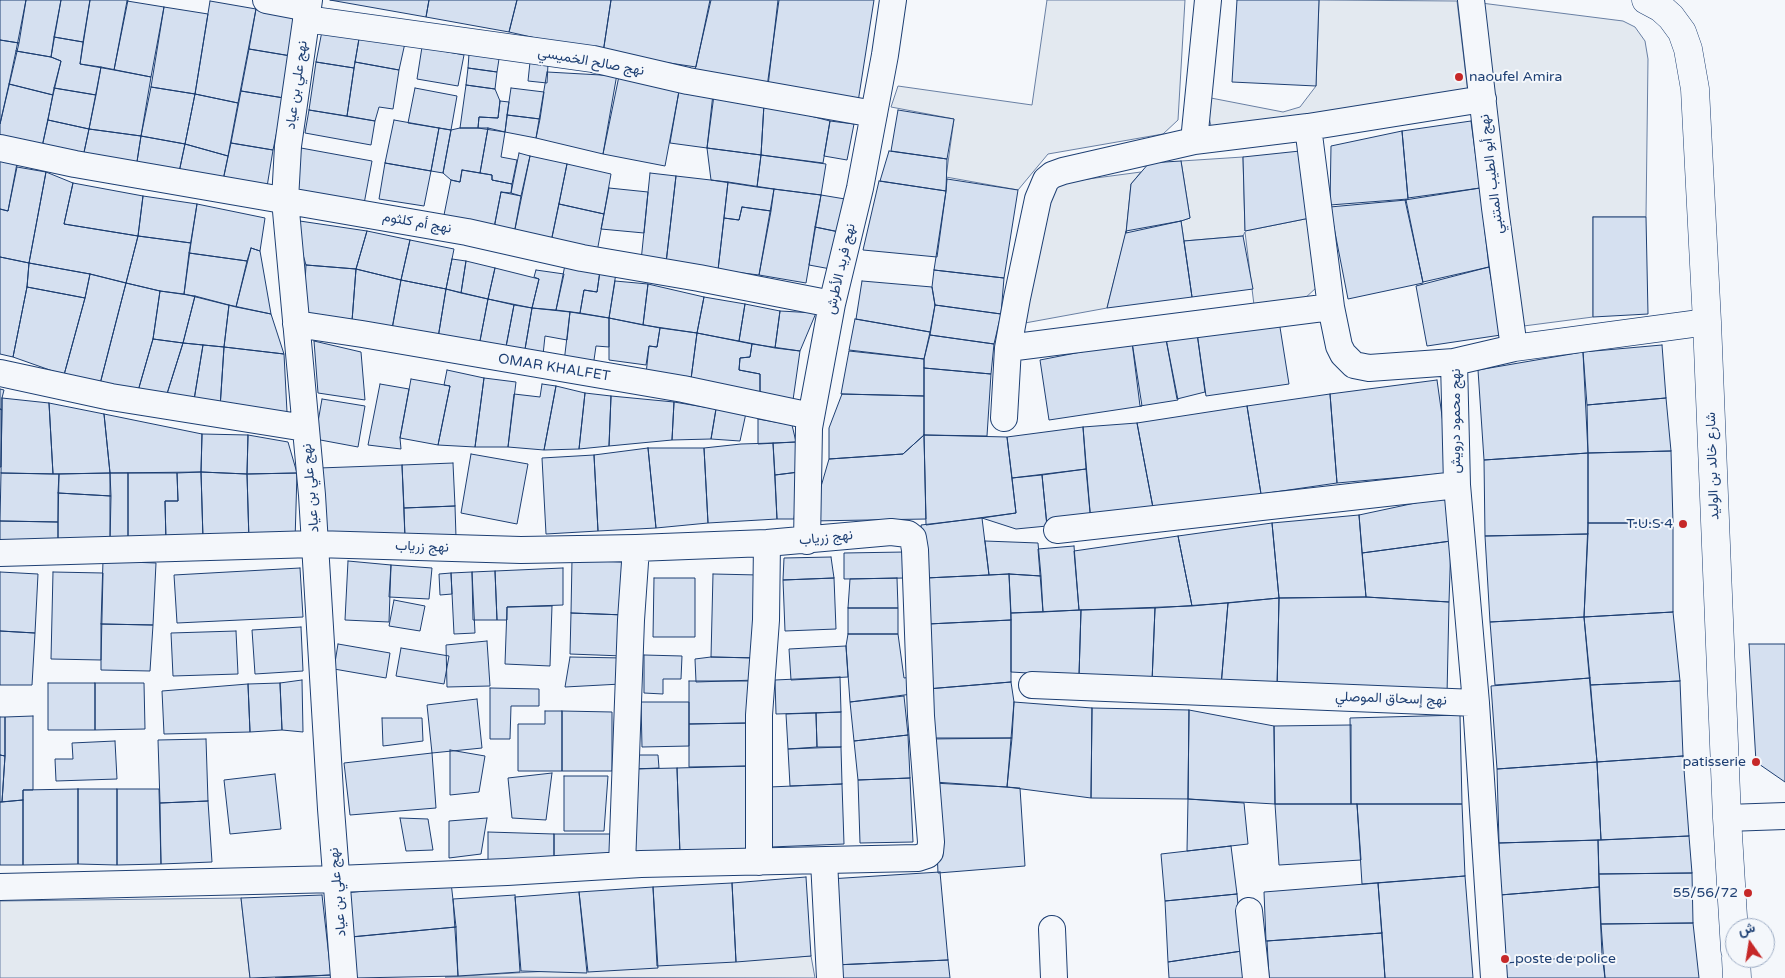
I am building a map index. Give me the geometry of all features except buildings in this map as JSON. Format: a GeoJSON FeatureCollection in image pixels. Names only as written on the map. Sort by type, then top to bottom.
{"type":"FeatureCollection","features":[{"type":"Feature","properties":{"kind":"street","name":"نهج صالح الخميسي"},"geometry":{"type":"LineString","coordinates":[[266,0],[593,59],[697,82],[874,114]]}},
{"type":"Feature","properties":{"kind":"street","name":"نهج فريد الأطرش"},"geometry":{"type":"LineString","coordinates":[[807,541],[809,428],[832,304],[860,188],[885,55],[893,0]]}},
{"type":"Feature","properties":{"kind":"street"},"geometry":{"type":"LineString","coordinates":[[1194,140],[1208,0]]}},
{"type":"Feature","properties":{"kind":"street","name":"نهج أبو الطيب المتنبي"},"geometry":{"type":"LineString","coordinates":[[1471,0],[1514,348]]}},
{"type":"Feature","properties":{"kind":"street","name":"شارع خالد بن الوليد"},"geometry":{"type":"LineString","coordinates":[[1646,0],[1672,17],[1682,32],[1688,48],[1695,89],[1733,918]]}},
{"type":"Feature","properties":{"kind":"street","name":"نهج علي بن عياد"},"geometry":{"type":"LineString","coordinates":[[308,9],[288,146],[285,200],[315,544],[331,809],[344,978]]}},
{"type":"Feature","properties":{"kind":"street"},"geometry":{"type":"LineString","coordinates":[[1004,418],[1008,348],[1017,298],[1038,199],[1046,180],[1052,175],[1194,140],[1308,127],[1483,99]]}},
{"type":"Feature","properties":{"kind":"street"},"geometry":{"type":"LineString","coordinates":[[1308,127],[1330,307],[1339,346],[1343,354],[1354,365],[1369,368],[1454,362]]}},
{"type":"Feature","properties":{"kind":"street","name":"نهج أم كلثوم"},"geometry":{"type":"LineString","coordinates":[[0,148],[74,164],[457,230],[582,258],[699,278],[832,304]]}},
{"type":"Feature","properties":{"kind":"street"},"geometry":{"type":"LineString","coordinates":[[1008,348],[1330,307]]}},
{"type":"Feature","properties":{"kind":"street","name":"نهج محمود درويش"},"geometry":{"type":"LineString","coordinates":[[1476,703],[1457,485],[1454,362],[1514,348],[1707,322]]}},
{"type":"Feature","properties":{"kind":"street","name":"OMAR KHALFET"},"geometry":{"type":"LineString","coordinates":[[296,324],[683,389],[811,416]]}},
{"type":"Feature","properties":{"kind":"street"},"geometry":{"type":"LineString","coordinates":[[0,373],[111,397],[306,428]]}},
{"type":"Feature","properties":{"kind":"street"},"geometry":{"type":"LineString","coordinates":[[1057,530],[1457,485]]}},
{"type":"Feature","properties":{"kind":"street","name":"نهج زرياب"},"geometry":{"type":"LineString","coordinates":[[0,553],[315,544],[521,550],[636,548],[807,541],[892,532],[908,534],[913,538],[916,578],[921,716],[931,842],[930,852],[918,858],[824,861]]}},
{"type":"Feature","properties":{"kind":"street"},"geometry":{"type":"LineString","coordinates":[[759,862],[759,715],[766,620],[767,543]]}},
{"type":"Feature","properties":{"kind":"street"},"geometry":{"type":"LineString","coordinates":[[622,865],[631,620],[636,548]]}},
{"type":"Feature","properties":{"kind":"street","name":"نهج إسحاق الموصلي"},"geometry":{"type":"LineString","coordinates":[[1032,685],[1476,703]]}},
{"type":"Feature","properties":{"kind":"street"},"geometry":{"type":"LineString","coordinates":[[1476,703],[1494,978]]}},
{"type":"Feature","properties":{"kind":"street"},"geometry":{"type":"LineString","coordinates":[[1727,818],[1785,816]]}},
{"type":"Feature","properties":{"kind":"street"},"geometry":{"type":"LineString","coordinates":[[0,887],[337,879],[622,865],[824,861],[830,978]]}},
{"type":"Feature","properties":{"kind":"street"},"geometry":{"type":"LineString","coordinates":[[1249,911],[1256,978]]}},
{"type":"Feature","properties":{"kind":"street"},"geometry":{"type":"LineString","coordinates":[[1052,929],[1054,978]]}},
{"type":"Feature","properties":{"kind":"shaded area"},"geometry":{"type":"Polygon","coordinates":[[[1047,0],[1185,0],[1178,120],[1163,134],[1048,154],[1018,190],[946,177],[954,119],[891,107],[898,86],[1032,105],[1047,0]]]}},
{"type":"Feature","properties":{"kind":"shaded area"},"geometry":{"type":"Polygon","coordinates":[[[1319,0],[1457,1],[1468,93],[1223,129],[1211,126],[1208,113],[1211,98],[1283,112],[1300,107],[1316,86],[1319,0]]]}},
{"type":"Feature","properties":{"kind":"shaded area"},"geometry":{"type":"Polygon","coordinates":[[[1481,3],[1623,21],[1635,27],[1645,41],[1648,59],[1646,217],[1593,217],[1593,317],[1516,327],[1481,3]]]}},
{"type":"Feature","properties":{"kind":"shaded area"},"geometry":{"type":"Polygon","coordinates":[[[1243,157],[1245,231],[1310,218],[1317,287],[1303,300],[1254,305],[1245,232],[1243,236],[1184,241],[1181,221],[1190,218],[1181,161],[1243,157]]]}},
{"type":"Feature","properties":{"kind":"shaded area"},"geometry":{"type":"Polygon","coordinates":[[[1141,172],[1131,184],[1126,233],[1107,308],[1025,323],[1034,240],[1058,183],[1141,172]]]}},
{"type":"Feature","properties":{"kind":"shaded area"},"geometry":{"type":"Polygon","coordinates":[[[241,898],[250,978],[0,978],[0,901],[241,898]]]}},
{"type":"Feature","properties":{"kind":"shaded area"},"geometry":{"type":"Polygon","coordinates":[[[811,956],[815,978],[445,977],[811,956]]]}},
{"type":"Feature","properties":{"kind":"place","name":"naoufel Amira"},"geometry":{"type":"Point","coordinates":[1459,77]}},
{"type":"Feature","properties":{"kind":"place","name":"T.U.S 4"},"geometry":{"type":"Point","coordinates":[1683,524]}},
{"type":"Feature","properties":{"kind":"place","name":"patisserie"},"geometry":{"type":"Point","coordinates":[1756,762]}},
{"type":"Feature","properties":{"kind":"place","name":"55/56/72"},"geometry":{"type":"Point","coordinates":[1748,893]}},
{"type":"Feature","properties":{"kind":"place","name":"poste de police"},"geometry":{"type":"Point","coordinates":[1505,959]}}]}
